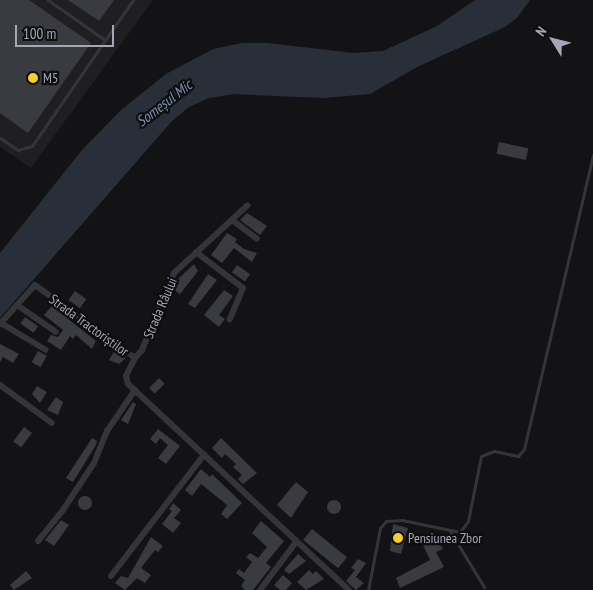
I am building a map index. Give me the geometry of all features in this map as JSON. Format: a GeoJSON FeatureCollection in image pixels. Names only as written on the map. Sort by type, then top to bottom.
{"type":"FeatureCollection","features":[{"type":"Feature","properties":{"kind":"street","name":"Strada Râului"},"geometry":{"type":"LineString","coordinates":[[135,358],[142,350],[174,273],[248,205]]}},
{"type":"Feature","properties":{"kind":"street"},"geometry":{"type":"LineString","coordinates":[[232,220],[257,239]]}},
{"type":"Feature","properties":{"kind":"street"},"geometry":{"type":"LineString","coordinates":[[196,252],[243,288],[230,319]]}},
{"type":"Feature","properties":{"kind":"street","name":"Strada Tractoriștilor"},"geometry":{"type":"LineString","coordinates":[[17,305],[33,286],[135,358],[125,380],[135,390]]}},
{"type":"Feature","properties":{"kind":"street"},"geometry":{"type":"LineString","coordinates":[[46,350],[0,324],[17,305],[56,332]]}},
{"type":"Feature","properties":{"kind":"street"},"geometry":{"type":"LineString","coordinates":[[0,385],[52,423]]}},
{"type":"Feature","properties":{"kind":"street"},"geometry":{"type":"LineString","coordinates":[[38,541],[63,510],[94,463],[107,432],[135,390],[349,590]]}},
{"type":"Feature","properties":{"kind":"street"},"geometry":{"type":"LineString","coordinates":[[111,576],[204,455]]}},
{"type":"Feature","properties":{"kind":"street"},"geometry":{"type":"LineString","coordinates":[[260,590],[296,542]]}},
{"type":"Feature","properties":{"kind":"lane"},"geometry":{"type":"LineString","coordinates":[[48,0],[105,40]]}},
{"type":"Feature","properties":{"kind":"lane"},"geometry":{"type":"LineString","coordinates":[[0,138],[18,150],[32,146],[133,0]]}},
{"type":"Feature","properties":{"kind":"lane"},"geometry":{"type":"LineString","coordinates":[[368,590],[380,528],[386,521],[402,520],[460,532],[467,526],[481,456],[494,451],[518,456],[526,445],[593,155]]}},
{"type":"Feature","properties":{"kind":"lane"},"geometry":{"type":"LineString","coordinates":[[450,531],[484,587]]}},
{"type":"Feature","properties":{"kind":"shaded area"},"geometry":{"type":"Polygon","coordinates":[[[0,0],[153,0],[31,168],[0,147],[0,0]]]}},
{"type":"Feature","properties":{"kind":"water","name":"Someșul Mic"},"geometry":{"type":"Polygon","coordinates":[[[475,0],[530,0],[517,18],[505,27],[417,67],[370,94],[324,98],[234,94],[209,98],[189,107],[172,121],[0,318],[0,253],[82,150],[121,110],[166,74],[213,49],[242,43],[268,43],[353,53],[383,51],[437,26],[475,0]]]}},
{"type":"Feature","properties":{"kind":"building","name":"M5"},"geometry":{"type":"Polygon","coordinates":[[[0,0],[29,0],[91,43],[28,133],[0,113],[0,0]]]}},
{"type":"Feature","properties":{"kind":"building"},"geometry":{"type":"Polygon","coordinates":[[[68,0],[114,0],[99,21],[68,0]]]}},
{"type":"Feature","properties":{"kind":"building"},"geometry":{"type":"Polygon","coordinates":[[[499,142],[528,148],[526,160],[497,154],[499,142]]]}},
{"type":"Feature","properties":{"kind":"building"},"geometry":{"type":"Polygon","coordinates":[[[247,213],[267,226],[260,235],[240,220],[247,213]]]}},
{"type":"Feature","properties":{"kind":"building"},"geometry":{"type":"Polygon","coordinates":[[[227,233],[237,239],[235,242],[244,249],[257,253],[252,262],[234,248],[222,263],[211,255],[227,233]]]}},
{"type":"Feature","properties":{"kind":"building"},"geometry":{"type":"Polygon","coordinates":[[[194,264],[198,271],[180,294],[173,289],[176,281],[194,264]]]}},
{"type":"Feature","properties":{"kind":"building"},"geometry":{"type":"Polygon","coordinates":[[[237,265],[250,274],[245,282],[232,272],[237,265]]]}},
{"type":"Feature","properties":{"kind":"building"},"geometry":{"type":"Polygon","coordinates":[[[208,274],[217,280],[195,308],[188,304],[208,274]]]}},
{"type":"Feature","properties":{"kind":"building"},"geometry":{"type":"Polygon","coordinates":[[[224,290],[233,296],[219,315],[225,319],[219,327],[204,315],[224,290]]]}},
{"type":"Feature","properties":{"kind":"building"},"geometry":{"type":"Polygon","coordinates":[[[75,291],[86,299],[80,308],[69,300],[75,291]]]}},
{"type":"Feature","properties":{"kind":"building"},"geometry":{"type":"Polygon","coordinates":[[[52,306],[96,341],[92,349],[76,335],[73,339],[70,336],[61,350],[47,341],[51,335],[58,337],[63,330],[44,315],[52,306]]]}},
{"type":"Feature","properties":{"kind":"building"},"geometry":{"type":"Polygon","coordinates":[[[25,317],[38,326],[34,333],[20,324],[25,317]]]}},
{"type":"Feature","properties":{"kind":"building"},"geometry":{"type":"Polygon","coordinates":[[[0,344],[19,354],[13,363],[3,357],[0,362],[0,344]]]}},
{"type":"Feature","properties":{"kind":"building"},"geometry":{"type":"Polygon","coordinates":[[[115,350],[126,358],[119,364],[109,360],[115,350]]]}},
{"type":"Feature","properties":{"kind":"building"},"geometry":{"type":"Polygon","coordinates":[[[38,351],[47,356],[40,367],[32,362],[38,351]]]}},
{"type":"Feature","properties":{"kind":"building"},"geometry":{"type":"Polygon","coordinates":[[[159,378],[165,384],[155,394],[149,388],[159,378]]]}},
{"type":"Feature","properties":{"kind":"building"},"geometry":{"type":"Polygon","coordinates":[[[37,386],[47,392],[40,403],[32,394],[37,386]]]}},
{"type":"Feature","properties":{"kind":"building"},"geometry":{"type":"Polygon","coordinates":[[[56,397],[63,402],[58,415],[47,410],[56,397]]]}},
{"type":"Feature","properties":{"kind":"building"},"geometry":{"type":"Polygon","coordinates":[[[133,402],[136,404],[128,424],[121,420],[133,402]]]}},
{"type":"Feature","properties":{"kind":"building"},"geometry":{"type":"Polygon","coordinates":[[[24,427],[32,433],[21,447],[13,441],[24,427]]]}},
{"type":"Feature","properties":{"kind":"building"},"geometry":{"type":"Polygon","coordinates":[[[158,429],[180,446],[166,464],[158,458],[168,445],[160,438],[156,444],[150,439],[158,429]]]}},
{"type":"Feature","properties":{"kind":"building"},"geometry":{"type":"Polygon","coordinates":[[[92,438],[97,441],[96,445],[73,482],[66,478],[92,438]]]}},
{"type":"Feature","properties":{"kind":"building"},"geometry":{"type":"Polygon","coordinates":[[[221,438],[257,473],[243,484],[238,479],[242,475],[233,467],[236,464],[225,454],[222,458],[212,448],[221,438]]]}},
{"type":"Feature","properties":{"kind":"building"},"geometry":{"type":"Polygon","coordinates":[[[201,469],[210,477],[212,474],[242,503],[227,519],[221,514],[227,505],[201,484],[192,496],[185,490],[201,469]]]}},
{"type":"Feature","properties":{"kind":"building"},"geometry":{"type":"Polygon","coordinates":[[[296,482],[308,492],[291,518],[277,505],[296,482]]]}},
{"type":"Feature","properties":{"kind":"building"},"geometry":{"type":"Polygon","coordinates":[[[82,496],[88,496],[92,503],[88,510],[82,510],[78,506],[78,500],[82,496]]]}},
{"type":"Feature","properties":{"kind":"building"},"geometry":{"type":"Polygon","coordinates":[[[334,500],[339,502],[341,507],[339,512],[334,514],[329,512],[327,507],[329,502],[334,500]]]}},
{"type":"Feature","properties":{"kind":"building"},"geometry":{"type":"Polygon","coordinates":[[[173,503],[181,510],[174,518],[181,523],[173,533],[162,524],[172,511],[169,509],[173,503]]]}},
{"type":"Feature","properties":{"kind":"building"},"geometry":{"type":"Polygon","coordinates":[[[61,520],[69,525],[54,546],[45,540],[61,520]]]}},
{"type":"Feature","properties":{"kind":"building"},"geometry":{"type":"Polygon","coordinates":[[[261,521],[284,541],[266,563],[271,567],[253,590],[245,590],[241,586],[245,580],[236,573],[239,569],[244,573],[252,562],[246,557],[250,553],[258,558],[267,547],[252,533],[261,521]]]}},
{"type":"Feature","properties":{"kind":"building","name":"Pensiunea Zbor"},"geometry":{"type":"Polygon","coordinates":[[[393,524],[408,528],[401,554],[390,551],[393,524]]]}},
{"type":"Feature","properties":{"kind":"building"},"geometry":{"type":"Polygon","coordinates":[[[312,529],[347,557],[338,568],[303,540],[312,529]]]}},
{"type":"Feature","properties":{"kind":"building"},"geometry":{"type":"Polygon","coordinates":[[[151,537],[163,546],[158,552],[155,550],[141,568],[151,575],[145,583],[137,578],[125,590],[115,583],[121,576],[128,578],[151,537]]]}},
{"type":"Feature","properties":{"kind":"building"},"geometry":{"type":"Polygon","coordinates":[[[437,538],[443,549],[436,552],[444,567],[400,588],[396,578],[430,560],[423,545],[437,538]]]}},
{"type":"Feature","properties":{"kind":"building"},"geometry":{"type":"Polygon","coordinates":[[[298,554],[306,561],[289,574],[284,570],[298,554]]]}},
{"type":"Feature","properties":{"kind":"building"},"geometry":{"type":"Polygon","coordinates":[[[358,559],[366,563],[356,577],[364,583],[356,590],[346,581],[355,570],[351,568],[358,559]]]}},
{"type":"Feature","properties":{"kind":"building"},"geometry":{"type":"Polygon","coordinates":[[[309,570],[313,574],[316,571],[324,579],[306,590],[297,582],[309,570]]]}},
{"type":"Feature","properties":{"kind":"building"},"geometry":{"type":"Polygon","coordinates":[[[26,571],[32,578],[14,590],[10,585],[26,571]]]}},
{"type":"Feature","properties":{"kind":"building"},"geometry":{"type":"Polygon","coordinates":[[[283,575],[292,583],[286,590],[280,590],[274,585],[283,575]]]}},
{"type":"Feature","properties":{"kind":"place","name":"M5"},"geometry":{"type":"Point","coordinates":[33,78]}},
{"type":"Feature","properties":{"kind":"place","name":"Pensiunea Zbor"},"geometry":{"type":"Point","coordinates":[398,538]}}]}
